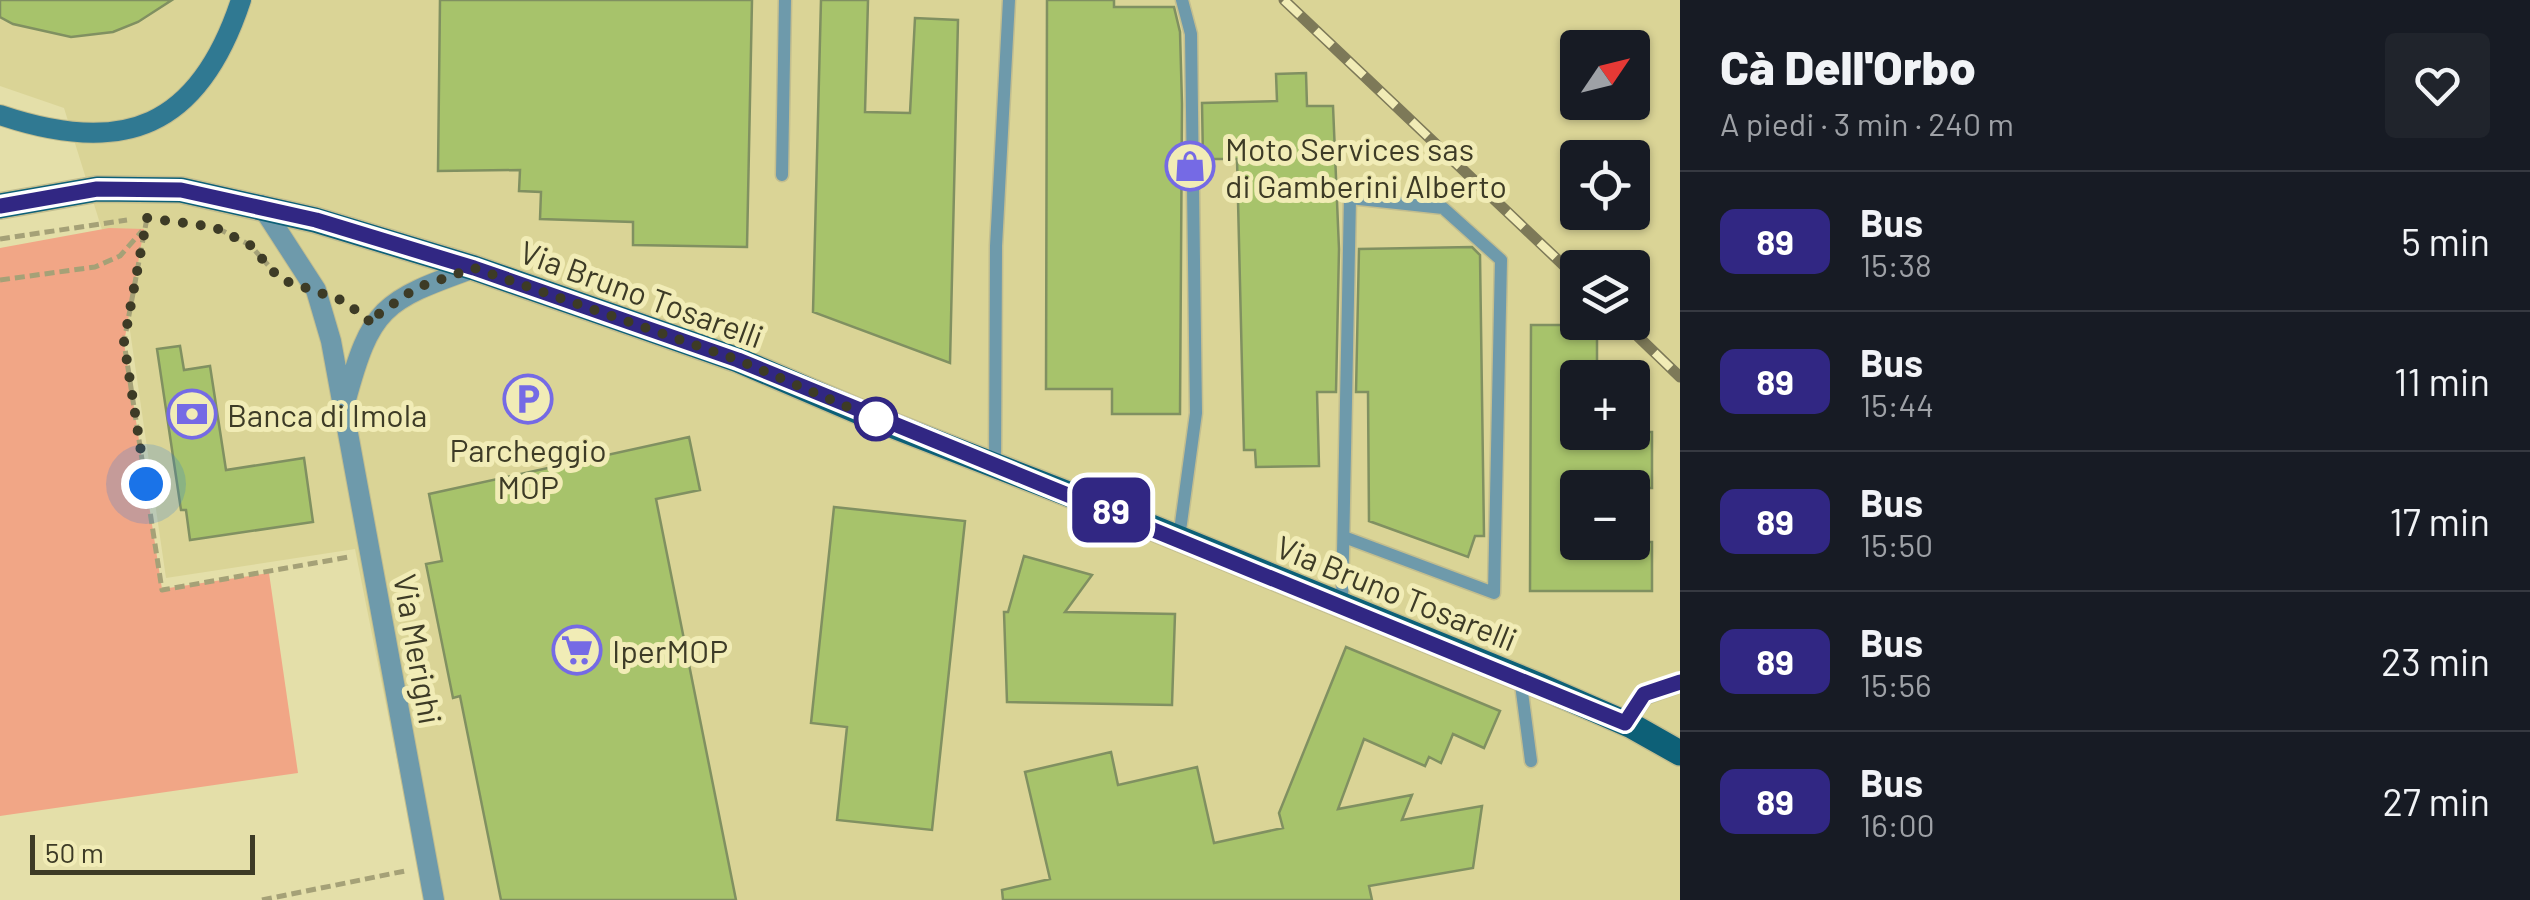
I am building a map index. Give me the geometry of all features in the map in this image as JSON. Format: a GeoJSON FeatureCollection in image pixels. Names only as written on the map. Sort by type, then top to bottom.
{"type":"FeatureCollection","features":[{"type":"Feature","properties":{"kind":"main road"},"geometry":{"type":"LineString","coordinates":[[0,115],[70,135],[128,129],[172,110],[210,69],[240,0]]}},
{"type":"Feature","properties":{"kind":"main road","name":"Via Bruno Tosarelli"},"geometry":{"type":"LineString","coordinates":[[0,206],[97,189],[181,190],[261,205],[474,268],[738,360],[1520,677],[1676,746]]}},
{"type":"Feature","properties":{"kind":"street","name":"Via Merighi"},"geometry":{"type":"LineString","coordinates":[[261,205],[316,290],[370,544],[434,900]]}},
{"type":"Feature","properties":{"kind":"street","name":"Via Merighi"},"geometry":{"type":"LineString","coordinates":[[343,410],[355,366],[376,316],[416,288],[474,268]]}},
{"type":"Feature","properties":{"kind":"street"},"geometry":{"type":"LineString","coordinates":[[1625,723],[1644,694],[1680,682]]}},
{"type":"Feature","properties":{"kind":"lane"},"geometry":{"type":"LineString","coordinates":[[782,175],[785,0]]}},
{"type":"Feature","properties":{"kind":"lane"},"geometry":{"type":"LineString","coordinates":[[995,465],[996,246],[1009,0]]}},
{"type":"Feature","properties":{"kind":"lane"},"geometry":{"type":"LineString","coordinates":[[1179,538],[1196,413],[1190,34],[1182,0]]}},
{"type":"Feature","properties":{"kind":"lane"},"geometry":{"type":"LineString","coordinates":[[1342,604],[1350,198],[1443,208],[1501,260],[1494,593],[1344,537]]}},
{"type":"Feature","properties":{"kind":"lane"},"geometry":{"type":"LineString","coordinates":[[1520,677],[1531,762]]}},
{"type":"Feature","properties":{"kind":"path"},"geometry":{"type":"LineString","coordinates":[[147,218],[124,342],[162,590],[343,561],[370,544]]}},
{"type":"Feature","properties":{"kind":"path"},"geometry":{"type":"LineString","coordinates":[[0,239],[160,219]]}},
{"type":"Feature","properties":{"kind":"path"},"geometry":{"type":"LineString","coordinates":[[214,227],[250,245],[270,268]]}},
{"type":"Feature","properties":{"kind":"path"},"geometry":{"type":"LineString","coordinates":[[0,280],[95,266],[120,256],[144,228]]}},
{"type":"Feature","properties":{"kind":"path"},"geometry":{"type":"LineString","coordinates":[[262,900],[428,866]]}},
{"type":"Feature","properties":{"kind":"shaded area"},"geometry":{"type":"Polygon","coordinates":[[[0,0],[1680,0],[1680,900],[425,900],[355,549],[166,578],[127,310],[64,108],[0,86],[0,0]]]}},
{"type":"Feature","properties":{"kind":"shaded area"},"geometry":{"type":"Polygon","coordinates":[[[109,228],[144,229],[124,343],[162,589],[269,573],[298,773],[0,816],[0,248],[109,228]]]}},
{"type":"Feature","properties":{"kind":"building"},"geometry":{"type":"Polygon","coordinates":[[[0,0],[172,0],[138,22],[113,32],[71,37],[13,24],[0,17],[0,0]]]}},
{"type":"Feature","properties":{"kind":"building"},"geometry":{"type":"Polygon","coordinates":[[[440,0],[752,0],[747,247],[633,245],[633,222],[540,219],[541,192],[519,191],[520,170],[438,171],[440,0]]]}},
{"type":"Feature","properties":{"kind":"building"},"geometry":{"type":"Polygon","coordinates":[[[821,0],[868,0],[865,112],[910,113],[915,18],[958,20],[950,363],[813,312],[821,0]]]}},
{"type":"Feature","properties":{"kind":"building"},"geometry":{"type":"Polygon","coordinates":[[[1047,0],[1114,0],[1114,7],[1174,7],[1180,32],[1182,104],[1180,414],[1112,414],[1112,389],[1046,389],[1047,0]]]}},
{"type":"Feature","properties":{"kind":"building"},"geometry":{"type":"Polygon","coordinates":[[[1306,73],[1307,106],[1333,106],[1339,249],[1336,392],[1317,392],[1319,466],[1256,467],[1255,450],[1244,450],[1237,159],[1203,159],[1202,103],[1277,101],[1276,74],[1306,73]]]}},
{"type":"Feature","properties":{"kind":"building"},"geometry":{"type":"Polygon","coordinates":[[[1472,247],[1480,255],[1484,536],[1475,536],[1468,557],[1369,521],[1368,392],[1356,392],[1359,249],[1472,247]]]}},
{"type":"Feature","properties":{"kind":"building"},"geometry":{"type":"Polygon","coordinates":[[[1531,325],[1560,325],[1560,340],[1597,340],[1597,360],[1560,360],[1560,450],[1650,450],[1652,432],[1652,488],[1650,470],[1560,470],[1560,560],[1650,560],[1652,542],[1652,591],[1530,591],[1531,325]]]}},
{"type":"Feature","properties":{"kind":"building","name":"Banca di Imola"},"geometry":{"type":"Polygon","coordinates":[[[180,346],[184,370],[210,366],[226,470],[304,458],[313,522],[190,540],[186,510],[181,510],[157,349],[180,346]]]}},
{"type":"Feature","properties":{"kind":"building"},"geometry":{"type":"Polygon","coordinates":[[[689,437],[700,490],[656,499],[736,900],[501,900],[460,696],[453,698],[426,564],[442,561],[429,494],[689,437]]]}},
{"type":"Feature","properties":{"kind":"building"},"geometry":{"type":"Polygon","coordinates":[[[834,507],[965,521],[932,830],[837,820],[847,727],[811,723],[834,507]]]}},
{"type":"Feature","properties":{"kind":"building"},"geometry":{"type":"Polygon","coordinates":[[[1024,556],[1092,575],[1065,612],[1175,614],[1172,705],[1007,702],[1004,612],[1008,612],[1024,556]]]}},
{"type":"Feature","properties":{"kind":"building"},"geometry":{"type":"Polygon","coordinates":[[[1346,647],[1500,711],[1484,748],[1453,734],[1441,763],[1429,757],[1425,766],[1364,739],[1338,809],[1412,795],[1402,820],[1482,806],[1473,868],[1369,886],[1372,900],[1003,900],[1002,890],[1050,879],[1025,772],[1111,752],[1118,785],[1197,767],[1214,843],[1283,828],[1279,813],[1346,647]]]}},
{"type":"Feature","properties":{"kind":"railway"},"geometry":{"type":"LineString","coordinates":[[1284,0],[1560,262]]}},
{"type":"Feature","properties":{"kind":"railway"},"geometry":{"type":"LineString","coordinates":[[1642,340],[1680,377]]}},
{"type":"Feature","properties":{"kind":"bus line","name":"89"},"geometry":{"type":"LineString","coordinates":[[0,206],[97,189],[140,187],[181,190],[316,220],[474,268],[738,360],[1448,647],[1625,723],[1644,694],[1680,682]]}},
{"type":"Feature","properties":{"kind":"place","name":"Moto Services sas di Gamberini Alberto"},"geometry":{"type":"Point","coordinates":[1190,166]}},
{"type":"Feature","properties":{"kind":"place","name":"Parcheggio MOP"},"geometry":{"type":"Point","coordinates":[528,399]}},
{"type":"Feature","properties":{"kind":"place","name":"Banca di Imola"},"geometry":{"type":"Point","coordinates":[192,414]}},
{"type":"Feature","properties":{"kind":"place","name":"IperMOP"},"geometry":{"type":"Point","coordinates":[577,650]}},
{"type":"Feature","properties":{"kind":"route"},"geometry":{"type":"LineString","coordinates":[[146,484],[124,342],[147,218],[214,227],[250,245],[280,279],[344,301],[373,324],[376,316],[416,288],[474,268],[738,360],[876,419]]}}]}
